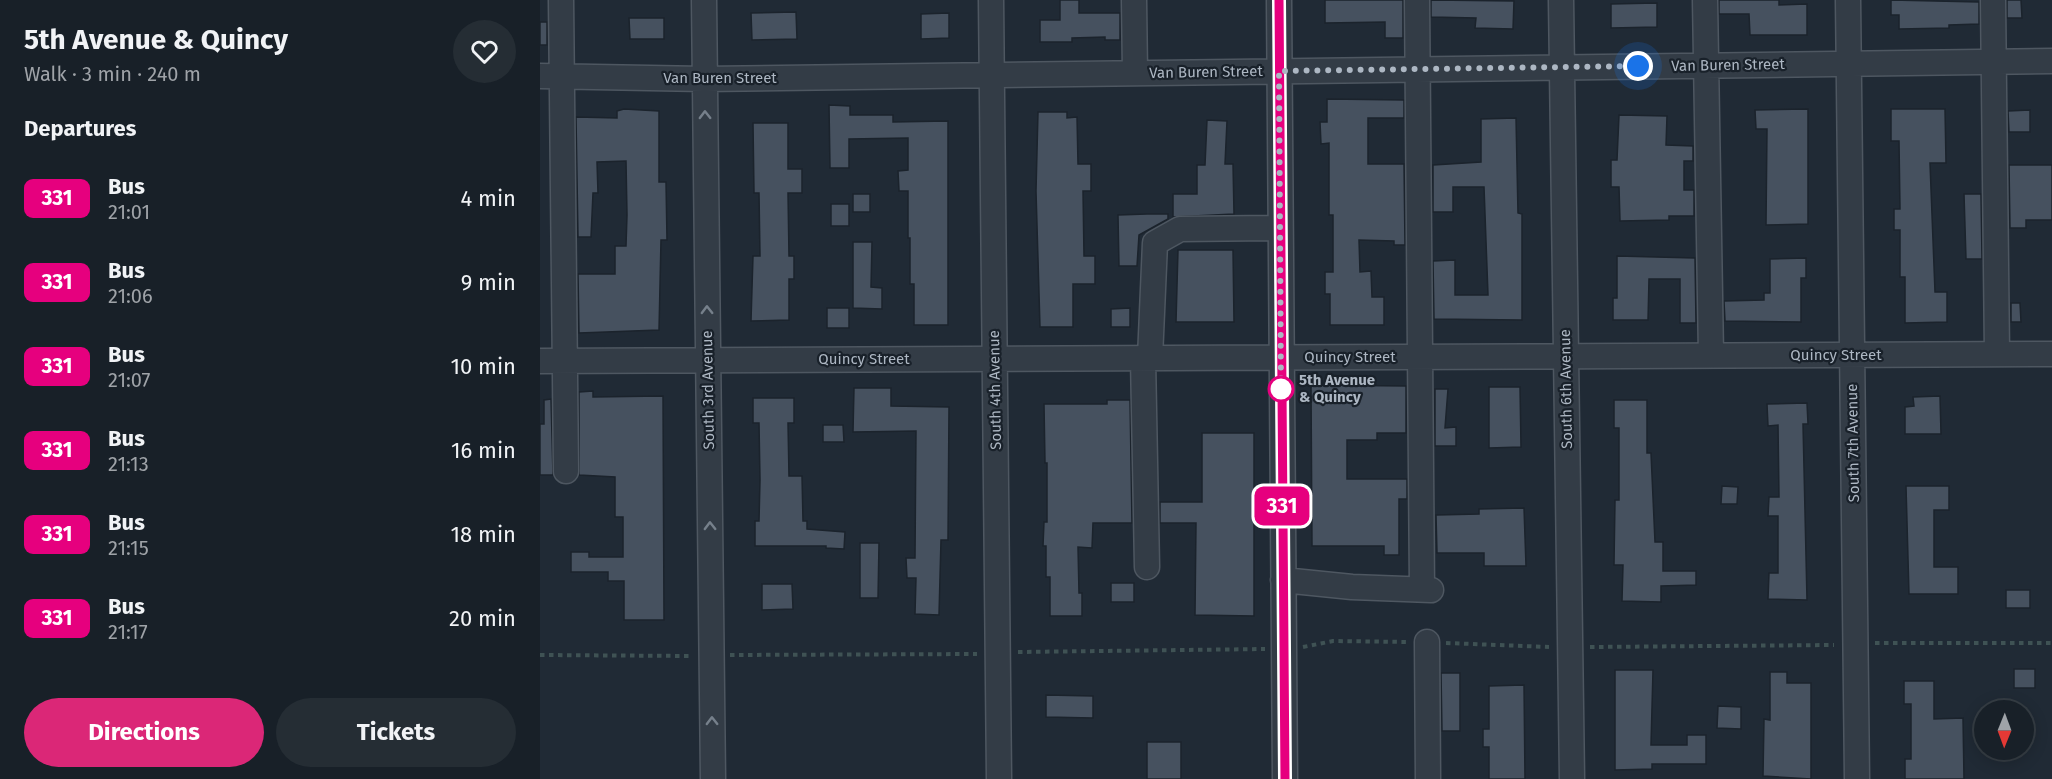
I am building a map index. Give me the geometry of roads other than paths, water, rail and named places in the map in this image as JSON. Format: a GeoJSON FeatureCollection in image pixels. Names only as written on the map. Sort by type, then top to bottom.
{"type":"FeatureCollection","features":[{"type":"Feature","properties":{"kind":"street"},"geometry":{"type":"LineString","coordinates":[[561,0],[551,76],[565,361],[566,471]]}},
{"type":"Feature","properties":{"kind":"street","name":"South 3rd Avenue"},"geometry":{"type":"LineString","coordinates":[[704,0],[713,779]]}},
{"type":"Feature","properties":{"kind":"street","name":"South 4th Avenue"},"geometry":{"type":"LineString","coordinates":[[991,0],[999,779]]}},
{"type":"Feature","properties":{"kind":"street"},"geometry":{"type":"LineString","coordinates":[[1134,0],[1135,73]]}},
{"type":"Feature","properties":{"kind":"street"},"geometry":{"type":"LineString","coordinates":[[1279,0],[1285,779]]}},
{"type":"Feature","properties":{"kind":"street"},"geometry":{"type":"LineString","coordinates":[[1282,580],[1352,587],[1427,589],[1420,357],[1417,0]]}},
{"type":"Feature","properties":{"kind":"street","name":"South 6th Avenue"},"geometry":{"type":"LineString","coordinates":[[1561,0],[1572,779]]}},
{"type":"Feature","properties":{"kind":"street"},"geometry":{"type":"LineString","coordinates":[[1705,0],[1711,355]]}},
{"type":"Feature","properties":{"kind":"street","name":"South 7th Avenue"},"geometry":{"type":"LineString","coordinates":[[1848,0],[1857,779]]}},
{"type":"Feature","properties":{"kind":"street"},"geometry":{"type":"LineString","coordinates":[[1993,0],[1997,354]]}},
{"type":"Feature","properties":{"kind":"street","name":"Van Buren Street"},"geometry":{"type":"LineString","coordinates":[[551,76],[704,79],[2052,61]]}},
{"type":"Feature","properties":{"kind":"street"},"geometry":{"type":"LineString","coordinates":[[1147,567],[1147,358],[1155,243],[1180,229],[1280,228]]}},
{"type":"Feature","properties":{"kind":"street","name":"Quincy Street"},"geometry":{"type":"LineString","coordinates":[[540,361],[2052,354]]}},
{"type":"Feature","properties":{"kind":"street"},"geometry":{"type":"LineString","coordinates":[[1427,642],[1428,779]]}},
{"type":"Feature","properties":{"kind":"place","name":"5th Avenue & Quincy"},"geometry":{"type":"Point","coordinates":[1281,389]}}]}
